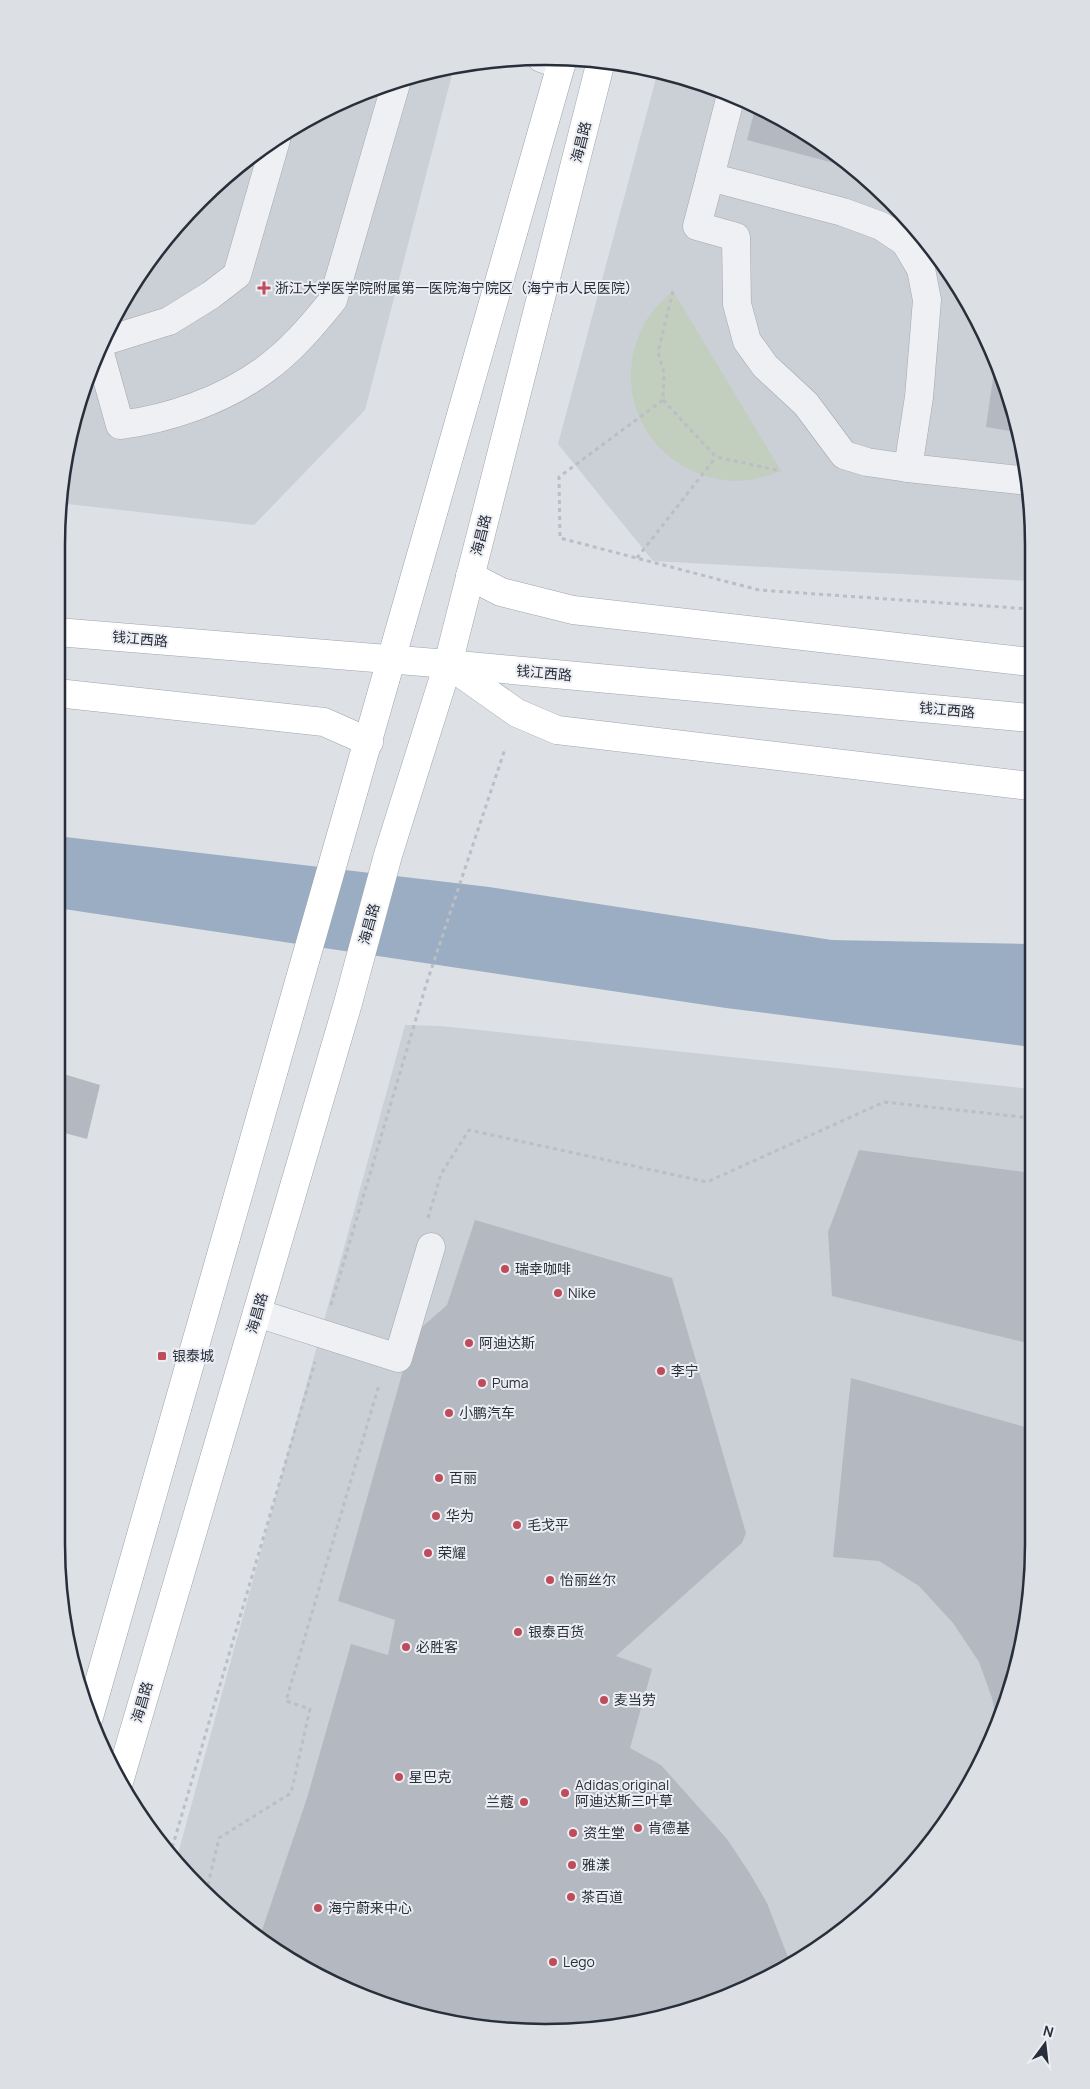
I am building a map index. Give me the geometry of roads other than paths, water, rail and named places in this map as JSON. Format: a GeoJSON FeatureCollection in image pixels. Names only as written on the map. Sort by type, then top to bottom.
{"type":"FeatureCollection","features":[{"type":"Feature","properties":{"kind":"main road"},"geometry":{"type":"LineString","coordinates":[[93,1706],[392,661],[554,65]]}},
{"type":"Feature","properties":{"kind":"main road","name":"海昌路"},"geometry":{"type":"LineString","coordinates":[[122,1771],[348,1003],[388,855],[448,664],[600,68]]}},
{"type":"Feature","properties":{"kind":"main road"},"geometry":{"type":"LineString","coordinates":[[470,576],[501,592],[573,610],[1025,661]]}},
{"type":"Feature","properties":{"kind":"main road","name":"钱江西路"},"geometry":{"type":"LineString","coordinates":[[65,633],[392,661],[448,664],[1025,718]]}},
{"type":"Feature","properties":{"kind":"main road"},"geometry":{"type":"LineString","coordinates":[[448,664],[517,713],[558,730],[1025,785]]}},
{"type":"Feature","properties":{"kind":"main road"},"geometry":{"type":"LineString","coordinates":[[65,694],[324,722],[369,742]]}},
{"type":"Feature","properties":{"kind":"street"},"geometry":{"type":"LineString","coordinates":[[102,361],[120,425],[153,421],[231,390],[264,371],[286,352],[333,300],[394,89]]}},
{"type":"Feature","properties":{"kind":"street"},"geometry":{"type":"LineString","coordinates":[[729,102],[697,226],[736,237],[737,304],[747,341],[766,366],[806,404],[844,456],[867,462],[908,468],[1021,480]]}},
{"type":"Feature","properties":{"kind":"street"},"geometry":{"type":"LineString","coordinates":[[112,339],[168,321],[211,295],[237,275],[273,149]]}},
{"type":"Feature","properties":{"kind":"street"},"geometry":{"type":"LineString","coordinates":[[710,177],[843,212],[881,226],[905,242],[921,269],[927,300],[919,397],[908,468]]}},
{"type":"Feature","properties":{"kind":"street"},"geometry":{"type":"LineString","coordinates":[[257,1313],[398,1358],[429,1234]]}},
{"type":"Feature","properties":{"kind":"water"},"geometry":{"type":"Polygon","coordinates":[[[65,837],[489,887],[832,940],[1025,944],[1025,1046],[726,1008],[65,909],[65,837]]]}},
{"type":"Feature","properties":{"kind":"place","name":"浙江大学医学院附属第一医院海宁院区（海宁市人民医院）"},"geometry":{"type":"Point","coordinates":[264,288]}},
{"type":"Feature","properties":{"kind":"place","name":"瑞幸咖啡"},"geometry":{"type":"Point","coordinates":[505,1269]}},
{"type":"Feature","properties":{"kind":"place","name":"Nike"},"geometry":{"type":"Point","coordinates":[558,1293]}},
{"type":"Feature","properties":{"kind":"place","name":"阿迪达斯"},"geometry":{"type":"Point","coordinates":[469,1343]}},
{"type":"Feature","properties":{"kind":"place","name":"银泰城"},"geometry":{"type":"Point","coordinates":[162,1356]}},
{"type":"Feature","properties":{"kind":"place","name":"李宁"},"geometry":{"type":"Point","coordinates":[661,1371]}},
{"type":"Feature","properties":{"kind":"place","name":"Puma"},"geometry":{"type":"Point","coordinates":[482,1383]}},
{"type":"Feature","properties":{"kind":"place","name":"小鹏汽车"},"geometry":{"type":"Point","coordinates":[449,1413]}},
{"type":"Feature","properties":{"kind":"place","name":"百丽"},"geometry":{"type":"Point","coordinates":[439,1478]}},
{"type":"Feature","properties":{"kind":"place","name":"华为"},"geometry":{"type":"Point","coordinates":[436,1516]}},
{"type":"Feature","properties":{"kind":"place","name":"毛戈平"},"geometry":{"type":"Point","coordinates":[517,1525]}},
{"type":"Feature","properties":{"kind":"place","name":"荣耀"},"geometry":{"type":"Point","coordinates":[428,1553]}},
{"type":"Feature","properties":{"kind":"place","name":"怡丽丝尔"},"geometry":{"type":"Point","coordinates":[550,1580]}},
{"type":"Feature","properties":{"kind":"place","name":"银泰百货"},"geometry":{"type":"Point","coordinates":[518,1632]}},
{"type":"Feature","properties":{"kind":"place","name":"必胜客"},"geometry":{"type":"Point","coordinates":[406,1647]}},
{"type":"Feature","properties":{"kind":"place","name":"麦当劳"},"geometry":{"type":"Point","coordinates":[604,1700]}},
{"type":"Feature","properties":{"kind":"place","name":"星巴克"},"geometry":{"type":"Point","coordinates":[399,1777]}},
{"type":"Feature","properties":{"kind":"place","name":"Adidas original 阿迪达斯三叶草"},"geometry":{"type":"Point","coordinates":[565,1793]}},
{"type":"Feature","properties":{"kind":"place","name":"兰蔻"},"geometry":{"type":"Point","coordinates":[524,1802]}},
{"type":"Feature","properties":{"kind":"place","name":"肯德基"},"geometry":{"type":"Point","coordinates":[638,1828]}},
{"type":"Feature","properties":{"kind":"place","name":"资生堂"},"geometry":{"type":"Point","coordinates":[573,1833]}},
{"type":"Feature","properties":{"kind":"place","name":"雅漾"},"geometry":{"type":"Point","coordinates":[572,1865]}},
{"type":"Feature","properties":{"kind":"place","name":"茶百道"},"geometry":{"type":"Point","coordinates":[571,1897]}},
{"type":"Feature","properties":{"kind":"place","name":"海宁蔚来中心"},"geometry":{"type":"Point","coordinates":[318,1908]}},
{"type":"Feature","properties":{"kind":"place","name":"Lego"},"geometry":{"type":"Point","coordinates":[553,1962]}}]}
